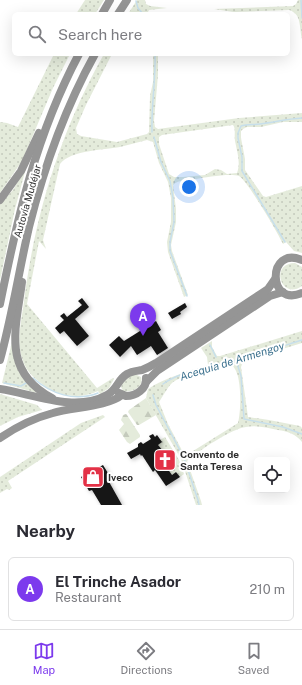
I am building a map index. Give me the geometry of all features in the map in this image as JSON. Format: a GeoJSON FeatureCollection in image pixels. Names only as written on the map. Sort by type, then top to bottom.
{"type":"FeatureCollection","features":[{"type":"Feature","properties":{"kind":"highway"},"geometry":{"type":"LineString","coordinates":[[103,12],[110,0]]}},
{"type":"Feature","properties":{"kind":"highway"},"geometry":{"type":"LineString","coordinates":[[119,12],[127,0]]}},
{"type":"Feature","properties":{"kind":"highway","name":"Autovía Mudéjar"},"geometry":{"type":"LineString","coordinates":[[0,304],[21,206],[38,151],[51,115],[78,56]]}},
{"type":"Feature","properties":{"kind":"highway","name":"Autovía Mudéjar"},"geometry":{"type":"LineString","coordinates":[[0,360],[39,191],[54,145],[73,99],[94,56]]}},
{"type":"Feature","properties":{"kind":"highway"},"geometry":{"type":"LineString","coordinates":[[0,200],[25,163],[45,118],[51,115]]}},
{"type":"Feature","properties":{"kind":"highway"},"geometry":{"type":"LineString","coordinates":[[23,255],[26,262],[15,335],[17,357],[24,373],[31,382],[46,394],[62,402]]}},
{"type":"Feature","properties":{"kind":"highway"},"geometry":{"type":"LineString","coordinates":[[302,260],[292,258],[282,262],[276,269],[275,279],[277,285],[284,292],[294,295],[302,293]]}},
{"type":"Feature","properties":{"kind":"highway"},"geometry":{"type":"LineString","coordinates":[[0,389],[62,402],[80,402],[99,398],[109,394],[117,387],[118,382],[123,376],[156,363],[268,289],[275,279]]}},
{"type":"Feature","properties":{"kind":"highway"},"geometry":{"type":"LineString","coordinates":[[117,387],[122,395],[128,396],[136,394],[157,371],[270,296],[284,292]]}},
{"type":"Feature","properties":{"kind":"highway"},"geometry":{"type":"LineString","coordinates":[[137,371],[144,374],[146,382]]}},
{"type":"Feature","properties":{"kind":"highway"},"geometry":{"type":"LineString","coordinates":[[0,389],[37,400],[80,407]]}},
{"type":"Feature","properties":{"kind":"highway"},"geometry":{"type":"LineString","coordinates":[[0,438],[32,420],[53,413],[105,402],[118,398],[122,395]]}},
{"type":"Feature","properties":{"kind":"green space"},"geometry":{"type":"Polygon","coordinates":[[[85,0],[104,0],[96,12],[77,12],[85,0]]]}},
{"type":"Feature","properties":{"kind":"green space"},"geometry":{"type":"Polygon","coordinates":[[[137,0],[145,0],[146,4],[150,6],[167,8],[149,10],[148,12],[129,12],[137,0]]]}},
{"type":"Feature","properties":{"kind":"green space"},"geometry":{"type":"Polygon","coordinates":[[[298,0],[302,0],[302,39],[298,18],[289,10],[234,12],[214,9],[293,6],[298,0]]]}},
{"type":"Feature","properties":{"kind":"green space"},"geometry":{"type":"Polygon","coordinates":[[[53,56],[69,56],[53,88],[22,161],[0,193],[0,122],[18,127],[53,56]]]}},
{"type":"Feature","properties":{"kind":"green space"},"geometry":{"type":"Polygon","coordinates":[[[103,56],[111,56],[86,105],[76,128],[77,134],[117,142],[147,134],[149,132],[150,96],[153,82],[153,56],[158,56],[154,121],[155,127],[158,129],[239,118],[302,113],[302,122],[283,122],[261,127],[247,127],[241,131],[241,138],[245,159],[245,170],[263,196],[266,197],[302,186],[302,253],[294,251],[286,242],[283,244],[255,196],[239,176],[230,175],[205,177],[175,183],[173,185],[176,222],[171,245],[188,295],[184,297],[168,252],[167,242],[171,222],[171,198],[168,182],[159,163],[153,142],[147,140],[120,147],[88,151],[65,159],[60,164],[43,240],[46,249],[39,241],[27,304],[97,388],[113,378],[114,379],[109,388],[100,394],[98,391],[92,394],[72,396],[58,393],[46,387],[31,375],[22,358],[19,337],[35,236],[52,173],[75,112],[103,56]],[[233,125],[162,135],[159,137],[159,144],[169,174],[174,177],[205,175],[215,169],[221,170],[227,174],[237,173],[239,161],[235,141],[235,130],[233,125]]]}},
{"type":"Feature","properties":{"kind":"green space"},"geometry":{"type":"Polygon","coordinates":[[[26,168],[15,209],[0,280],[0,204],[13,190],[26,168]]]}},
{"type":"Feature","properties":{"kind":"green space"},"geometry":{"type":"Polygon","coordinates":[[[295,263],[302,267],[302,286],[295,289],[288,289],[281,280],[280,274],[282,269],[287,265],[295,263]]]}},
{"type":"Feature","properties":{"kind":"green space"},"geometry":{"type":"Polygon","coordinates":[[[302,331],[302,343],[247,360],[243,362],[241,367],[248,417],[300,426],[302,428],[302,442],[288,432],[254,426],[240,428],[216,441],[187,461],[202,505],[196,505],[181,459],[146,398],[148,389],[162,381],[208,365],[207,357],[201,348],[212,341],[212,347],[217,356],[302,331]],[[231,365],[209,369],[183,377],[172,383],[159,402],[168,424],[185,456],[238,423],[240,392],[238,375],[231,365]]]}},
{"type":"Feature","properties":{"kind":"green space"},"geometry":{"type":"Polygon","coordinates":[[[12,342],[38,391],[37,393],[2,383],[12,342]]]}},
{"type":"Feature","properties":{"kind":"green space"},"geometry":{"type":"Polygon","coordinates":[[[132,375],[141,377],[141,384],[133,390],[123,391],[121,387],[122,383],[132,375]]]}},
{"type":"Feature","properties":{"kind":"green space"},"geometry":{"type":"Polygon","coordinates":[[[0,394],[37,405],[42,410],[18,417],[0,426],[0,394]]]}},
{"type":"Feature","properties":{"kind":"green space"},"geometry":{"type":"Polygon","coordinates":[[[146,398],[156,415],[137,425],[128,412],[146,398]]]}},
{"type":"Feature","properties":{"kind":"green space"},"geometry":{"type":"Polygon","coordinates":[[[126,414],[140,435],[140,437],[130,444],[119,430],[124,424],[121,420],[123,415],[126,414]]]}},
{"type":"Feature","properties":{"kind":"green space"},"geometry":{"type":"Polygon","coordinates":[[[103,415],[105,417],[8,481],[12,488],[0,493],[0,477],[81,423],[103,415]]]}},
{"type":"Feature","properties":{"kind":"green space"},"geometry":{"type":"Polygon","coordinates":[[[165,437],[179,460],[184,474],[180,477],[176,472],[172,475],[167,468],[171,466],[168,461],[170,459],[158,445],[161,442],[160,440],[165,437]]]}},
{"type":"Feature","properties":{"kind":"building"},"geometry":{"type":"Polygon","coordinates":[[[82,298],[89,307],[75,319],[89,336],[77,346],[64,331],[60,334],[55,328],[64,320],[60,316],[64,313],[67,317],[82,305],[78,301],[82,298]]]}},
{"type":"Feature","properties":{"kind":"building"},"geometry":{"type":"Polygon","coordinates":[[[185,303],[187,307],[180,312],[181,314],[172,319],[168,313],[185,303]]]}},
{"type":"Feature","properties":{"kind":"building"},"geometry":{"type":"Polygon","coordinates":[[[156,321],[161,330],[158,332],[168,348],[157,355],[151,346],[137,355],[131,346],[120,357],[109,345],[119,336],[124,341],[156,321]]]}},
{"type":"Feature","properties":{"kind":"building","name":"Convento de Santa Teresa"},"geometry":{"type":"Polygon","coordinates":[[[153,434],[155,437],[157,435],[162,442],[158,445],[170,459],[168,461],[171,466],[167,468],[172,475],[176,472],[180,477],[166,486],[155,470],[153,472],[142,455],[141,456],[140,454],[131,459],[127,453],[138,447],[138,444],[141,442],[143,444],[151,439],[149,436],[153,434]]]}},
{"type":"Feature","properties":{"kind":"building"},"geometry":{"type":"Polygon","coordinates":[[[103,465],[111,478],[108,480],[122,505],[101,505],[92,490],[89,491],[81,477],[103,465]]]}},
{"type":"Feature","properties":{"kind":"waterway"},"geometry":{"type":"LineString","coordinates":[[301,0],[302,18]]}},
{"type":"Feature","properties":{"kind":"waterway"},"geometry":{"type":"LineString","coordinates":[[136,1],[138,8],[141,12]]}},
{"type":"Feature","properties":{"kind":"waterway"},"geometry":{"type":"LineString","coordinates":[[152,132],[155,56]]}},
{"type":"Feature","properties":{"kind":"waterway"},"geometry":{"type":"LineString","coordinates":[[285,242],[242,171],[242,157],[238,133],[243,125],[302,118]]}},
{"type":"Feature","properties":{"kind":"waterway"},"geometry":{"type":"LineString","coordinates":[[154,137],[161,162],[170,181],[173,198],[174,222],[170,242],[170,251],[187,296]]}},
{"type":"Feature","properties":{"kind":"waterway","name":"Acequia de Armengoy"},"geometry":{"type":"LineString","coordinates":[[163,384],[170,379],[188,372],[245,358],[302,340]]}},
{"type":"Feature","properties":{"kind":"waterway"},"geometry":{"type":"LineString","coordinates":[[210,345],[216,357]]}},
{"type":"Feature","properties":{"kind":"waterway"},"geometry":{"type":"LineString","coordinates":[[236,360],[241,376],[244,419],[283,427],[302,434]]}},
{"type":"Feature","properties":{"kind":"waterway"},"geometry":{"type":"LineString","coordinates":[[33,378],[40,384],[64,395],[81,397],[98,393]]}},
{"type":"Feature","properties":{"kind":"waterway"},"geometry":{"type":"LineString","coordinates":[[4,383],[21,386],[26,383]]}},
{"type":"Feature","properties":{"kind":"waterway","name":"Acequia de Armengoy"},"geometry":{"type":"LineString","coordinates":[[153,395],[156,405],[184,458],[199,505]]}},
{"type":"Feature","properties":{"kind":"place","name":"El Trinche Asador"},"geometry":{"type":"Point","coordinates":[143,336]}},
{"type":"Feature","properties":{"kind":"place","name":"Convento de Santa Teresa"},"geometry":{"type":"Point","coordinates":[165,460]}},
{"type":"Feature","properties":{"kind":"place","name":"Iveco"},"geometry":{"type":"Point","coordinates":[93,477]}}]}
